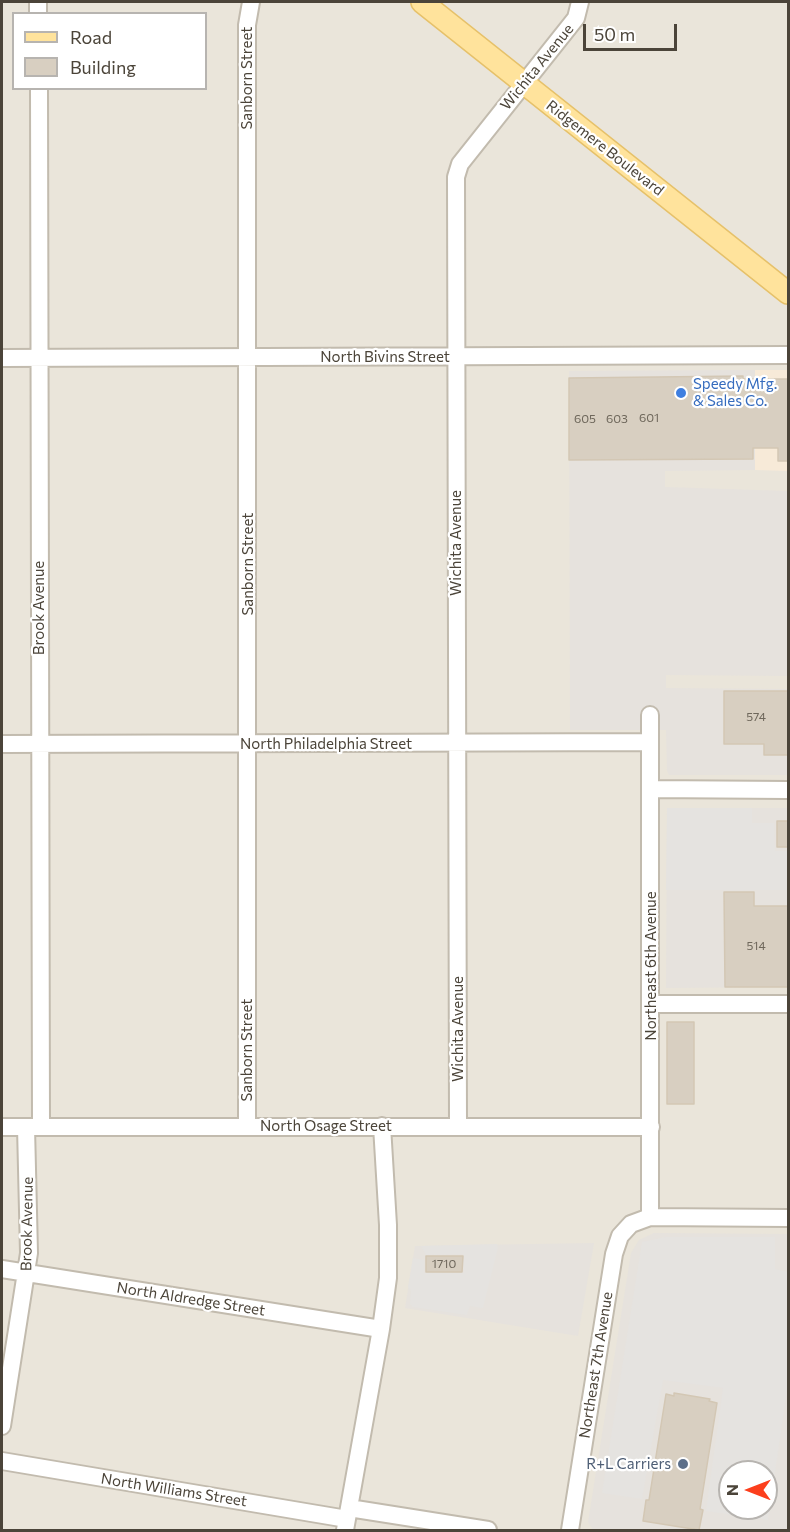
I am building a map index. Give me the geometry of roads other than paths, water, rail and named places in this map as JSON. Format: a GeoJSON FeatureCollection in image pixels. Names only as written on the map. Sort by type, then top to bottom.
{"type":"FeatureCollection","features":[{"type":"Feature","properties":{"kind":"main road","name":"Ridgemere Boulevard"},"geometry":{"type":"LineString","coordinates":[[422,2],[789,293]]}},
{"type":"Feature","properties":{"kind":"street","name":"Sanborn Street"},"geometry":{"type":"LineString","coordinates":[[247,1126],[247,25],[251,2]]}},
{"type":"Feature","properties":{"kind":"street","name":"Wichita Avenue"},"geometry":{"type":"LineString","coordinates":[[458,1126],[457,170],[576,18],[580,2]]}},
{"type":"Feature","properties":{"kind":"street","name":"Brook Avenue"},"geometry":{"type":"LineString","coordinates":[[2,1426],[27,1272],[34,1127],[40,744],[39,90]]}},
{"type":"Feature","properties":{"kind":"street","name":"North Bivins Street"},"geometry":{"type":"LineString","coordinates":[[769,355],[789,345]]}},
{"type":"Feature","properties":{"kind":"street","name":"North Bivins Street"},"geometry":{"type":"LineString","coordinates":[[2,358],[789,355]]}},
{"type":"Feature","properties":{"kind":"street","name":"Northeast 6th Avenue"},"geometry":{"type":"LineString","coordinates":[[650,715],[652,1004],[650,1217]]}},
{"type":"Feature","properties":{"kind":"street","name":"North Philadelphia Street"},"geometry":{"type":"LineString","coordinates":[[2,744],[650,742]]}},
{"type":"Feature","properties":{"kind":"street"},"geometry":{"type":"LineString","coordinates":[[650,789],[789,790]]}},
{"type":"Feature","properties":{"kind":"street"},"geometry":{"type":"LineString","coordinates":[[652,1004],[789,1004]]}},
{"type":"Feature","properties":{"kind":"street"},"geometry":{"type":"LineString","coordinates":[[347,1519],[381,1329],[388,1257],[382,1126]]}},
{"type":"Feature","properties":{"kind":"street","name":"North Osage Street"},"geometry":{"type":"LineString","coordinates":[[2,1127],[651,1127]]}},
{"type":"Feature","properties":{"kind":"street"},"geometry":{"type":"LineString","coordinates":[[650,1217],[789,1218]]}},
{"type":"Feature","properties":{"kind":"street","name":"Northeast 7th Avenue"},"geometry":{"type":"LineString","coordinates":[[570,1530],[614,1254],[624,1230],[639,1220],[650,1217]]}},
{"type":"Feature","properties":{"kind":"street","name":"North Aldredge Street"},"geometry":{"type":"LineString","coordinates":[[2,1269],[381,1329]]}},
{"type":"Feature","properties":{"kind":"street","name":"North Williams Street"},"geometry":{"type":"LineString","coordinates":[[2,1461],[347,1519],[488,1530]]}},
{"type":"Feature","properties":{"kind":"place","name":"Speedy Mfg. & Sales Co."},"geometry":{"type":"Point","coordinates":[681,393]}},
{"type":"Feature","properties":{"kind":"place","name":"R+L Carriers"},"geometry":{"type":"Point","coordinates":[683,1464]}}]}
